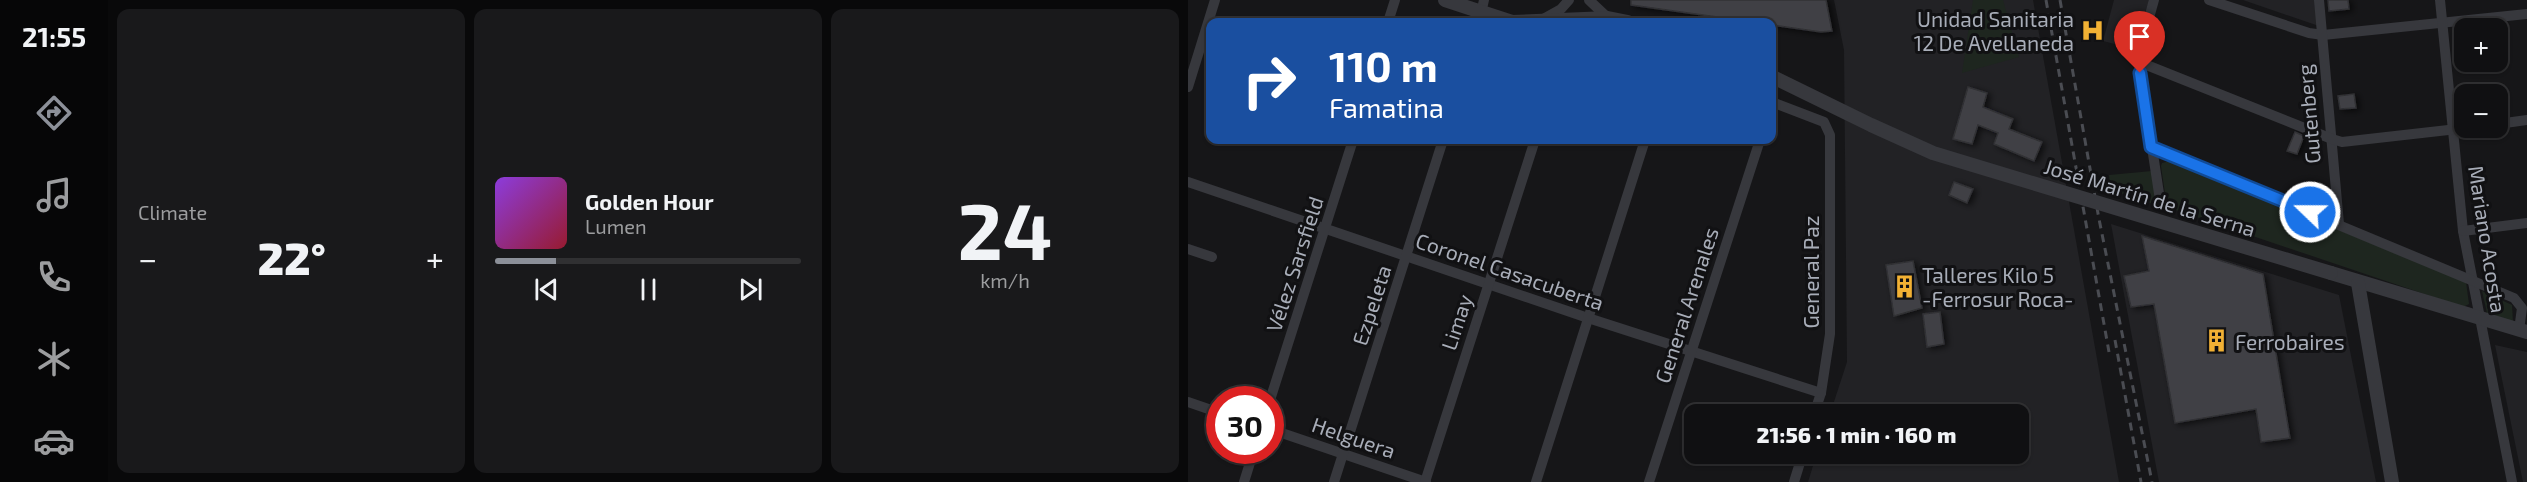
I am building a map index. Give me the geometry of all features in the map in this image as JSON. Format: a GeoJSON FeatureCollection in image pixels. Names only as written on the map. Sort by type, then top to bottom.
{"type":"FeatureCollection","features":[{"type":"Feature","properties":{"kind":"street"},"geometry":{"type":"LineString","coordinates":[[1208,18],[1215,0]]}},
{"type":"Feature","properties":{"kind":"street"},"geometry":{"type":"LineString","coordinates":[[1389,18],[1395,0]]}},
{"type":"Feature","properties":{"kind":"street"},"geometry":{"type":"LineString","coordinates":[[1444,0],[1502,18]]}},
{"type":"Feature","properties":{"kind":"street"},"geometry":{"type":"LineString","coordinates":[[1544,18],[1561,9],[1569,0]]}},
{"type":"Feature","properties":{"kind":"street"},"geometry":{"type":"LineString","coordinates":[[1589,0],[1608,18]]}},
{"type":"Feature","properties":{"kind":"street"},"geometry":{"type":"LineString","coordinates":[[2154,0],[2140,50],[2139,62],[2160,200]]}},
{"type":"Feature","properties":{"kind":"street"},"geometry":{"type":"LineString","coordinates":[[2209,0],[2309,33],[2323,35],[2527,14]]}},
{"type":"Feature","properties":{"kind":"street","name":"Gutenberg"},"geometry":{"type":"LineString","coordinates":[[2319,0],[2339,224]]}},
{"type":"Feature","properties":{"kind":"street","name":"Mariano Acosta"},"geometry":{"type":"LineString","coordinates":[[2440,0],[2454,129]]}},
{"type":"Feature","properties":{"kind":"street"},"geometry":{"type":"LineString","coordinates":[[1188,87],[1192,61],[1206,24]]}},
{"type":"Feature","properties":{"kind":"street"},"geometry":{"type":"LineString","coordinates":[[2139,62],[2332,140],[2342,142],[2454,129]]}},
{"type":"Feature","properties":{"kind":"street","name":"José Martín de la Serna"},"geometry":{"type":"LineString","coordinates":[[1776,78],[1934,153],[2523,331],[2523,314],[2519,303],[2514,298],[2151,147]]}},
{"type":"Feature","properties":{"kind":"street","name":"General Paz"},"geometry":{"type":"LineString","coordinates":[[1776,104],[1824,122],[1829,128],[1830,334],[1817,404]]}},
{"type":"Feature","properties":{"kind":"street"},"geometry":{"type":"LineString","coordinates":[[2508,123],[2527,120]]}},
{"type":"Feature","properties":{"kind":"street","name":"Mariano Acosta"},"geometry":{"type":"LineString","coordinates":[[2455,138],[2463,231],[2512,482]]}},
{"type":"Feature","properties":{"kind":"street","name":"Vélez Sarsfield"},"geometry":{"type":"LineString","coordinates":[[1275,386],[1352,144]]}},
{"type":"Feature","properties":{"kind":"street","name":"Ezpeleta"},"geometry":{"type":"LineString","coordinates":[[1334,482],[1408,256],[1442,144]]}},
{"type":"Feature","properties":{"kind":"street","name":"Limay"},"geometry":{"type":"LineString","coordinates":[[1425,482],[1534,144]]}},
{"type":"Feature","properties":{"kind":"street"},"geometry":{"type":"LineString","coordinates":[[1536,482],[1644,144]]}},
{"type":"Feature","properties":{"kind":"street","name":"General Arenales"},"geometry":{"type":"LineString","coordinates":[[1649,482],[1759,144]]}},
{"type":"Feature","properties":{"kind":"street","name":"Coronel Casacuberta"},"geometry":{"type":"LineString","coordinates":[[1188,182],[1690,352],[1821,393]]}},
{"type":"Feature","properties":{"kind":"street"},"geometry":{"type":"LineString","coordinates":[[2463,231],[2527,222]]}},
{"type":"Feature","properties":{"kind":"street"},"geometry":{"type":"LineString","coordinates":[[1188,249],[1212,257]]}},
{"type":"Feature","properties":{"kind":"street"},"geometry":{"type":"LineString","coordinates":[[2358,282],[2392,482]]}},
{"type":"Feature","properties":{"kind":"street"},"geometry":{"type":"LineString","coordinates":[[1188,402],[1206,408]]}},
{"type":"Feature","properties":{"kind":"street","name":"Helguera"},"geometry":{"type":"LineString","coordinates":[[1284,434],[1425,482]]}},
{"type":"Feature","properties":{"kind":"street"},"geometry":{"type":"LineString","coordinates":[[1244,482],[1250,464]]}},
{"type":"Feature","properties":{"kind":"street"},"geometry":{"type":"LineString","coordinates":[[1794,482],[1800,464]]}},
{"type":"Feature","properties":{"kind":"shaded area"},"geometry":{"type":"Polygon","coordinates":[[[1834,0],[2033,0],[2119,482],[1808,482],[1814,464],[2029,464],[2029,404],[1833,404],[1847,362],[1844,50],[1834,0]]]}},
{"type":"Feature","properties":{"kind":"shaded area"},"geometry":{"type":"Polygon","coordinates":[[[1973,0],[2003,0],[2019,57],[1962,73],[1973,0]]]}},
{"type":"Feature","properties":{"kind":"shaded area"},"geometry":{"type":"Polygon","coordinates":[[[2114,0],[2150,0],[2130,48],[2103,41],[2114,0]]]}},
{"type":"Feature","properties":{"kind":"shaded area"},"geometry":{"type":"Polygon","coordinates":[[[2243,0],[2317,0],[2319,26],[2243,0]]]}},
{"type":"Feature","properties":{"kind":"shaded area"},"geometry":{"type":"Polygon","coordinates":[[[2170,161],[2466,282],[2469,304],[2463,307],[2167,207],[2161,166],[2162,163],[2170,161]]]}},
{"type":"Feature","properties":{"kind":"shaded area"},"geometry":{"type":"Polygon","coordinates":[[[2152,171],[2156,202],[2153,204],[2111,190],[2109,175],[2152,171]]]}},
{"type":"Feature","properties":{"kind":"shaded area"},"geometry":{"type":"Polygon","coordinates":[[[2111,224],[2339,295],[2376,482],[2159,482],[2111,224]]]}},
{"type":"Feature","properties":{"kind":"shaded area"},"geometry":{"type":"Polygon","coordinates":[[[2482,291],[2512,305],[2513,322],[2487,313],[2482,291]]]}},
{"type":"Feature","properties":{"kind":"shaded area"},"geometry":{"type":"Polygon","coordinates":[[[2495,345],[2527,352],[2527,482],[2523,482],[2495,345]]]}},
{"type":"Feature","properties":{"kind":"building"},"geometry":{"type":"Polygon","coordinates":[[[1631,0],[1826,0],[1832,31],[1821,32],[1776,26],[1776,18],[1724,18],[1631,5],[1631,0]]]}},
{"type":"Feature","properties":{"kind":"building"},"geometry":{"type":"Polygon","coordinates":[[[2328,0],[2348,0],[2349,9],[2329,11],[2328,0]]]}},
{"type":"Feature","properties":{"kind":"building"},"geometry":{"type":"Polygon","coordinates":[[[1968,87],[1987,93],[1983,107],[2013,119],[2009,129],[2042,142],[2034,161],[1994,144],[1998,133],[1978,125],[1972,144],[1953,139],[1968,87]]]}},
{"type":"Feature","properties":{"kind":"building"},"geometry":{"type":"Polygon","coordinates":[[[2354,94],[2356,108],[2340,109],[2338,96],[2354,94]]]}},
{"type":"Feature","properties":{"kind":"building"},"geometry":{"type":"Polygon","coordinates":[[[2295,132],[2304,136],[2297,154],[2287,151],[2295,132]]]}},
{"type":"Feature","properties":{"kind":"building"},"geometry":{"type":"Polygon","coordinates":[[[1954,182],[1973,189],[1967,203],[1949,195],[1954,182]]]}},
{"type":"Feature","properties":{"kind":"building","name":"Ferrobaires"},"geometry":{"type":"Polygon","coordinates":[[[2142,236],[2263,274],[2290,438],[2261,442],[2256,409],[2175,423],[2154,304],[2131,307],[2124,276],[2149,271],[2142,236]]]}},
{"type":"Feature","properties":{"kind":"building","name":"Talleres Kilo 5 -Ferrosur Roca-"},"geometry":{"type":"Polygon","coordinates":[[[1913,261],[1922,308],[1894,316],[1886,265],[1913,261]]]}},
{"type":"Feature","properties":{"kind":"building","name":"Talleres Kilo 5 -Ferrosur Roca-"},"geometry":{"type":"Polygon","coordinates":[[[1940,312],[1944,344],[1927,347],[1923,314],[1940,312]]]}},
{"type":"Feature","properties":{"kind":"railway"},"geometry":{"type":"LineString","coordinates":[[2046,0],[2109,352]]}},
{"type":"Feature","properties":{"kind":"railway"},"geometry":{"type":"LineString","coordinates":[[2060,0],[2099,219],[2152,482]]}},
{"type":"Feature","properties":{"kind":"railway"},"geometry":{"type":"LineString","coordinates":[[2115,340],[2141,482]]}},
{"type":"Feature","properties":{"kind":"place","name":"Unidad Sanitaria 12 De Avellaneda"},"geometry":{"type":"Point","coordinates":[2092,30]}},
{"type":"Feature","properties":{"kind":"place","name":"Talleres Kilo 5 -Ferrosur Roca-"},"geometry":{"type":"Point","coordinates":[1904,286]}},
{"type":"Feature","properties":{"kind":"place","name":"Ferrobaires"},"geometry":{"type":"Point","coordinates":[2217,341]}},
{"type":"Feature","properties":{"kind":"route"},"geometry":{"type":"LineString","coordinates":[[2140,73],[2151,147],[2310,212]]}}]}
